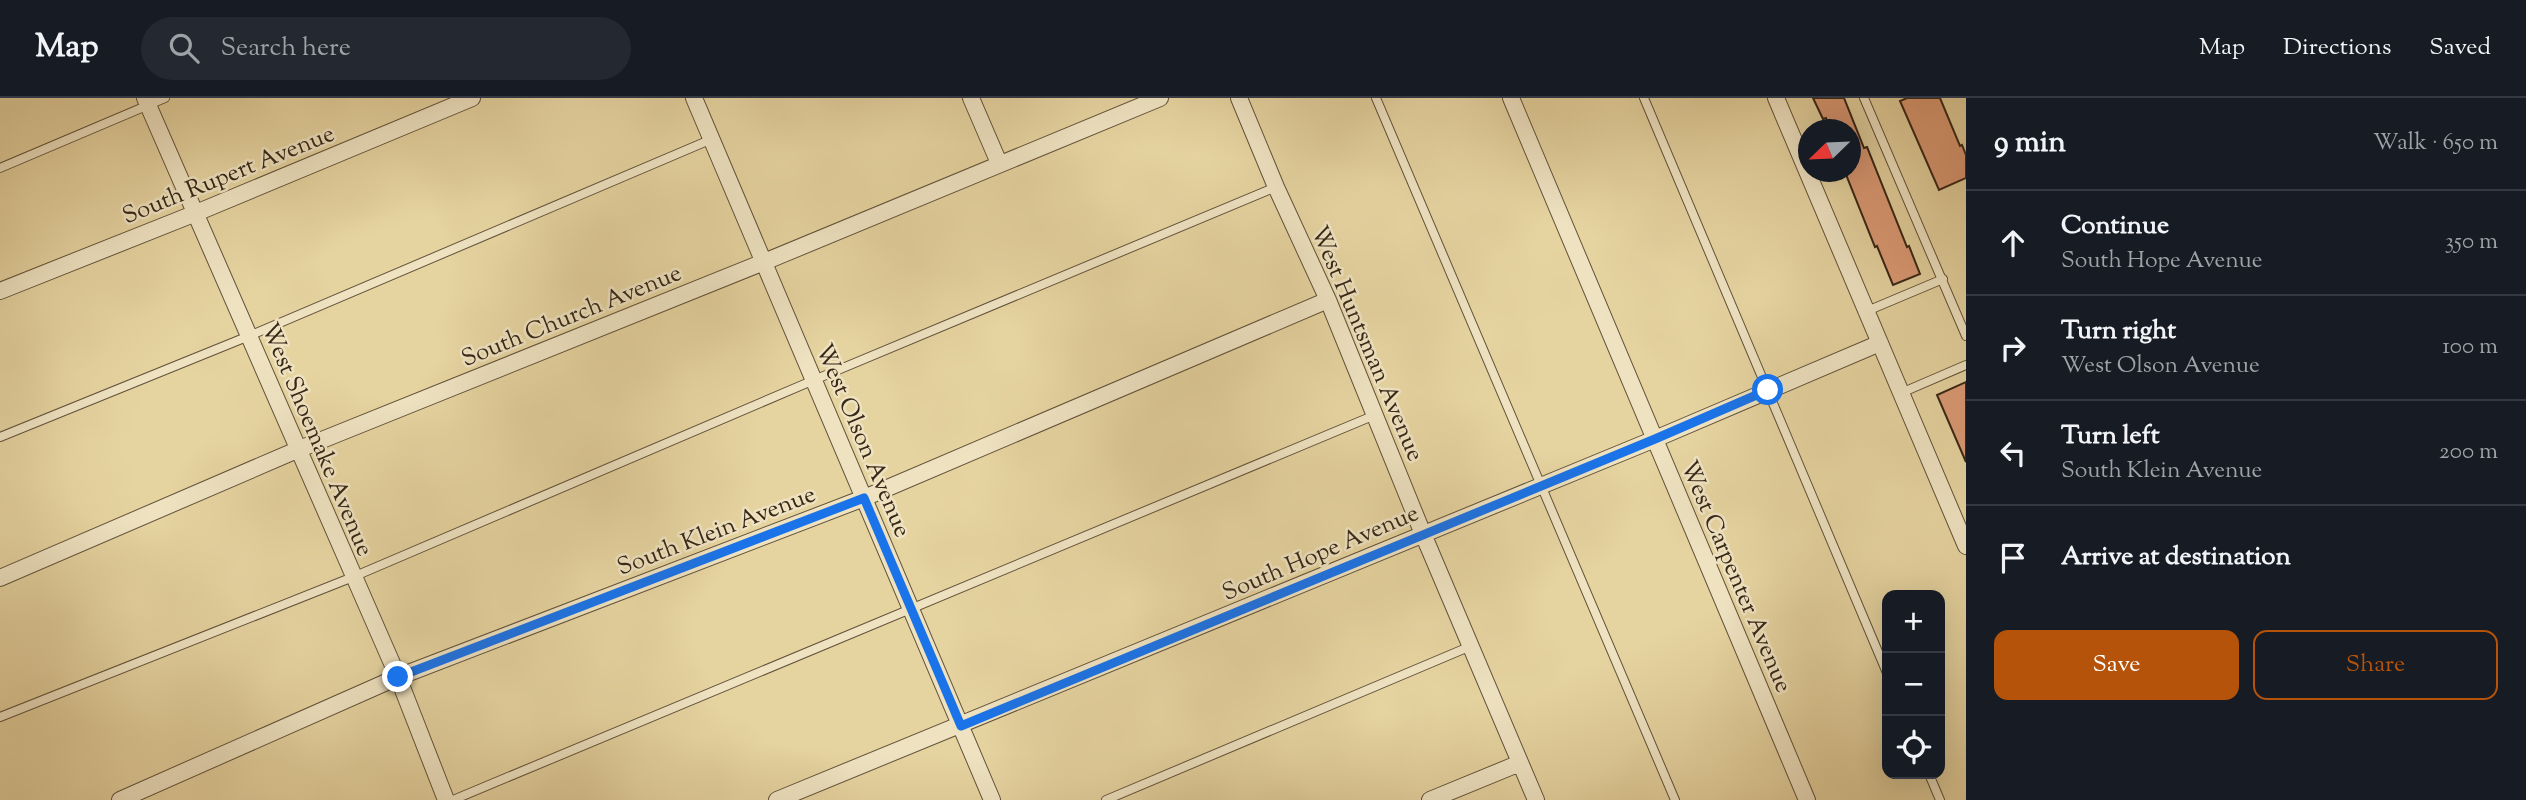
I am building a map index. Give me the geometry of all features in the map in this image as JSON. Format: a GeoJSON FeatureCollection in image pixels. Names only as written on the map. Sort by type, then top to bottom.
{"type":"FeatureCollection","features":[{"type":"Feature","properties":{"kind":"street","name":"South Rupert Avenue"},"geometry":{"type":"LineString","coordinates":[[0,291],[472,98]]}},
{"type":"Feature","properties":{"kind":"street","name":"West Olson Avenue"},"geometry":{"type":"LineString","coordinates":[[695,98],[992,800]]}},
{"type":"Feature","properties":{"kind":"street"},"geometry":{"type":"LineString","coordinates":[[971,98],[999,163]]}},
{"type":"Feature","properties":{"kind":"street","name":"South Church Avenue"},"geometry":{"type":"LineString","coordinates":[[0,578],[297,450],[764,262],[1160,98]]}},
{"type":"Feature","properties":{"kind":"street","name":"West Huntsman Avenue"},"geometry":{"type":"LineString","coordinates":[[1239,98],[1328,300],[1423,534],[1536,800]]}},
{"type":"Feature","properties":{"kind":"street","name":"West Carpenter Avenue"},"geometry":{"type":"LineString","coordinates":[[1511,98],[1807,800]]}},
{"type":"Feature","properties":{"kind":"street"},"geometry":{"type":"LineString","coordinates":[[1776,98],[1966,546]]}},
{"type":"Feature","properties":{"kind":"street","name":"West Shoemake Avenue"},"geometry":{"type":"LineString","coordinates":[[146,102],[398,677],[446,800]]}},
{"type":"Feature","properties":{"kind":"street","name":"South Klein Avenue"},"geometry":{"type":"LineString","coordinates":[[120,800],[398,677],[864,498],[1328,300]]}},
{"type":"Feature","properties":{"kind":"street","name":"South Hope Avenue"},"geometry":{"type":"LineString","coordinates":[[777,800],[1655,439],[1880,343]]}},
{"type":"Feature","properties":{"kind":"street"},"geometry":{"type":"LineString","coordinates":[[1430,800],[1520,763]]}},
{"type":"Feature","properties":{"kind":"lane"},"geometry":{"type":"LineString","coordinates":[[0,168],[146,102],[166,98]]}},
{"type":"Feature","properties":{"kind":"lane"},"geometry":{"type":"LineString","coordinates":[[1376,98],[1675,800]]}},
{"type":"Feature","properties":{"kind":"lane"},"geometry":{"type":"LineString","coordinates":[[1644,98],[1882,661]]}},
{"type":"Feature","properties":{"kind":"lane"},"geometry":{"type":"LineString","coordinates":[[1864,98],[1966,336]]}},
{"type":"Feature","properties":{"kind":"lane"},"geometry":{"type":"LineString","coordinates":[[0,437],[249,336],[712,139]]}},
{"type":"Feature","properties":{"kind":"lane"},"geometry":{"type":"LineString","coordinates":[[0,717],[353,577],[1276,187]]}},
{"type":"Feature","properties":{"kind":"lane"},"geometry":{"type":"LineString","coordinates":[[1867,311],[1943,279]]}},
{"type":"Feature","properties":{"kind":"lane"},"geometry":{"type":"LineString","coordinates":[[1901,393],[1966,365]]}},
{"type":"Feature","properties":{"kind":"lane"},"geometry":{"type":"LineString","coordinates":[[453,800],[1375,415]]}},
{"type":"Feature","properties":{"kind":"lane"},"geometry":{"type":"LineString","coordinates":[[1106,800],[1471,646]]}},
{"type":"Feature","properties":{"kind":"lane"},"geometry":{"type":"LineString","coordinates":[[1931,779],[1940,800]]}},
{"type":"Feature","properties":{"kind":"building"},"geometry":{"type":"Polygon","coordinates":[[[1813,98],[1844,98],[1852,119],[1823,119],[1813,98]]]}},
{"type":"Feature","properties":{"kind":"building"},"geometry":{"type":"Polygon","coordinates":[[[1907,98],[1940,98],[1966,155],[1966,178],[1939,190],[1900,101],[1907,98]]]}},
{"type":"Feature","properties":{"kind":"building"},"geometry":{"type":"Polygon","coordinates":[[[1861,140],[1864,148],[1867,147],[1920,274],[1893,285],[1877,246],[1875,247],[1849,182],[1861,182],[1861,140]]]}},
{"type":"Feature","properties":{"kind":"building"},"geometry":{"type":"Polygon","coordinates":[[[1966,382],[1966,462],[1937,395],[1966,382]]]}},
{"type":"Feature","properties":{"kind":"route"},"geometry":{"type":"LineString","coordinates":[[398,677],[864,498],[961,726],[1768,390]]}}]}
